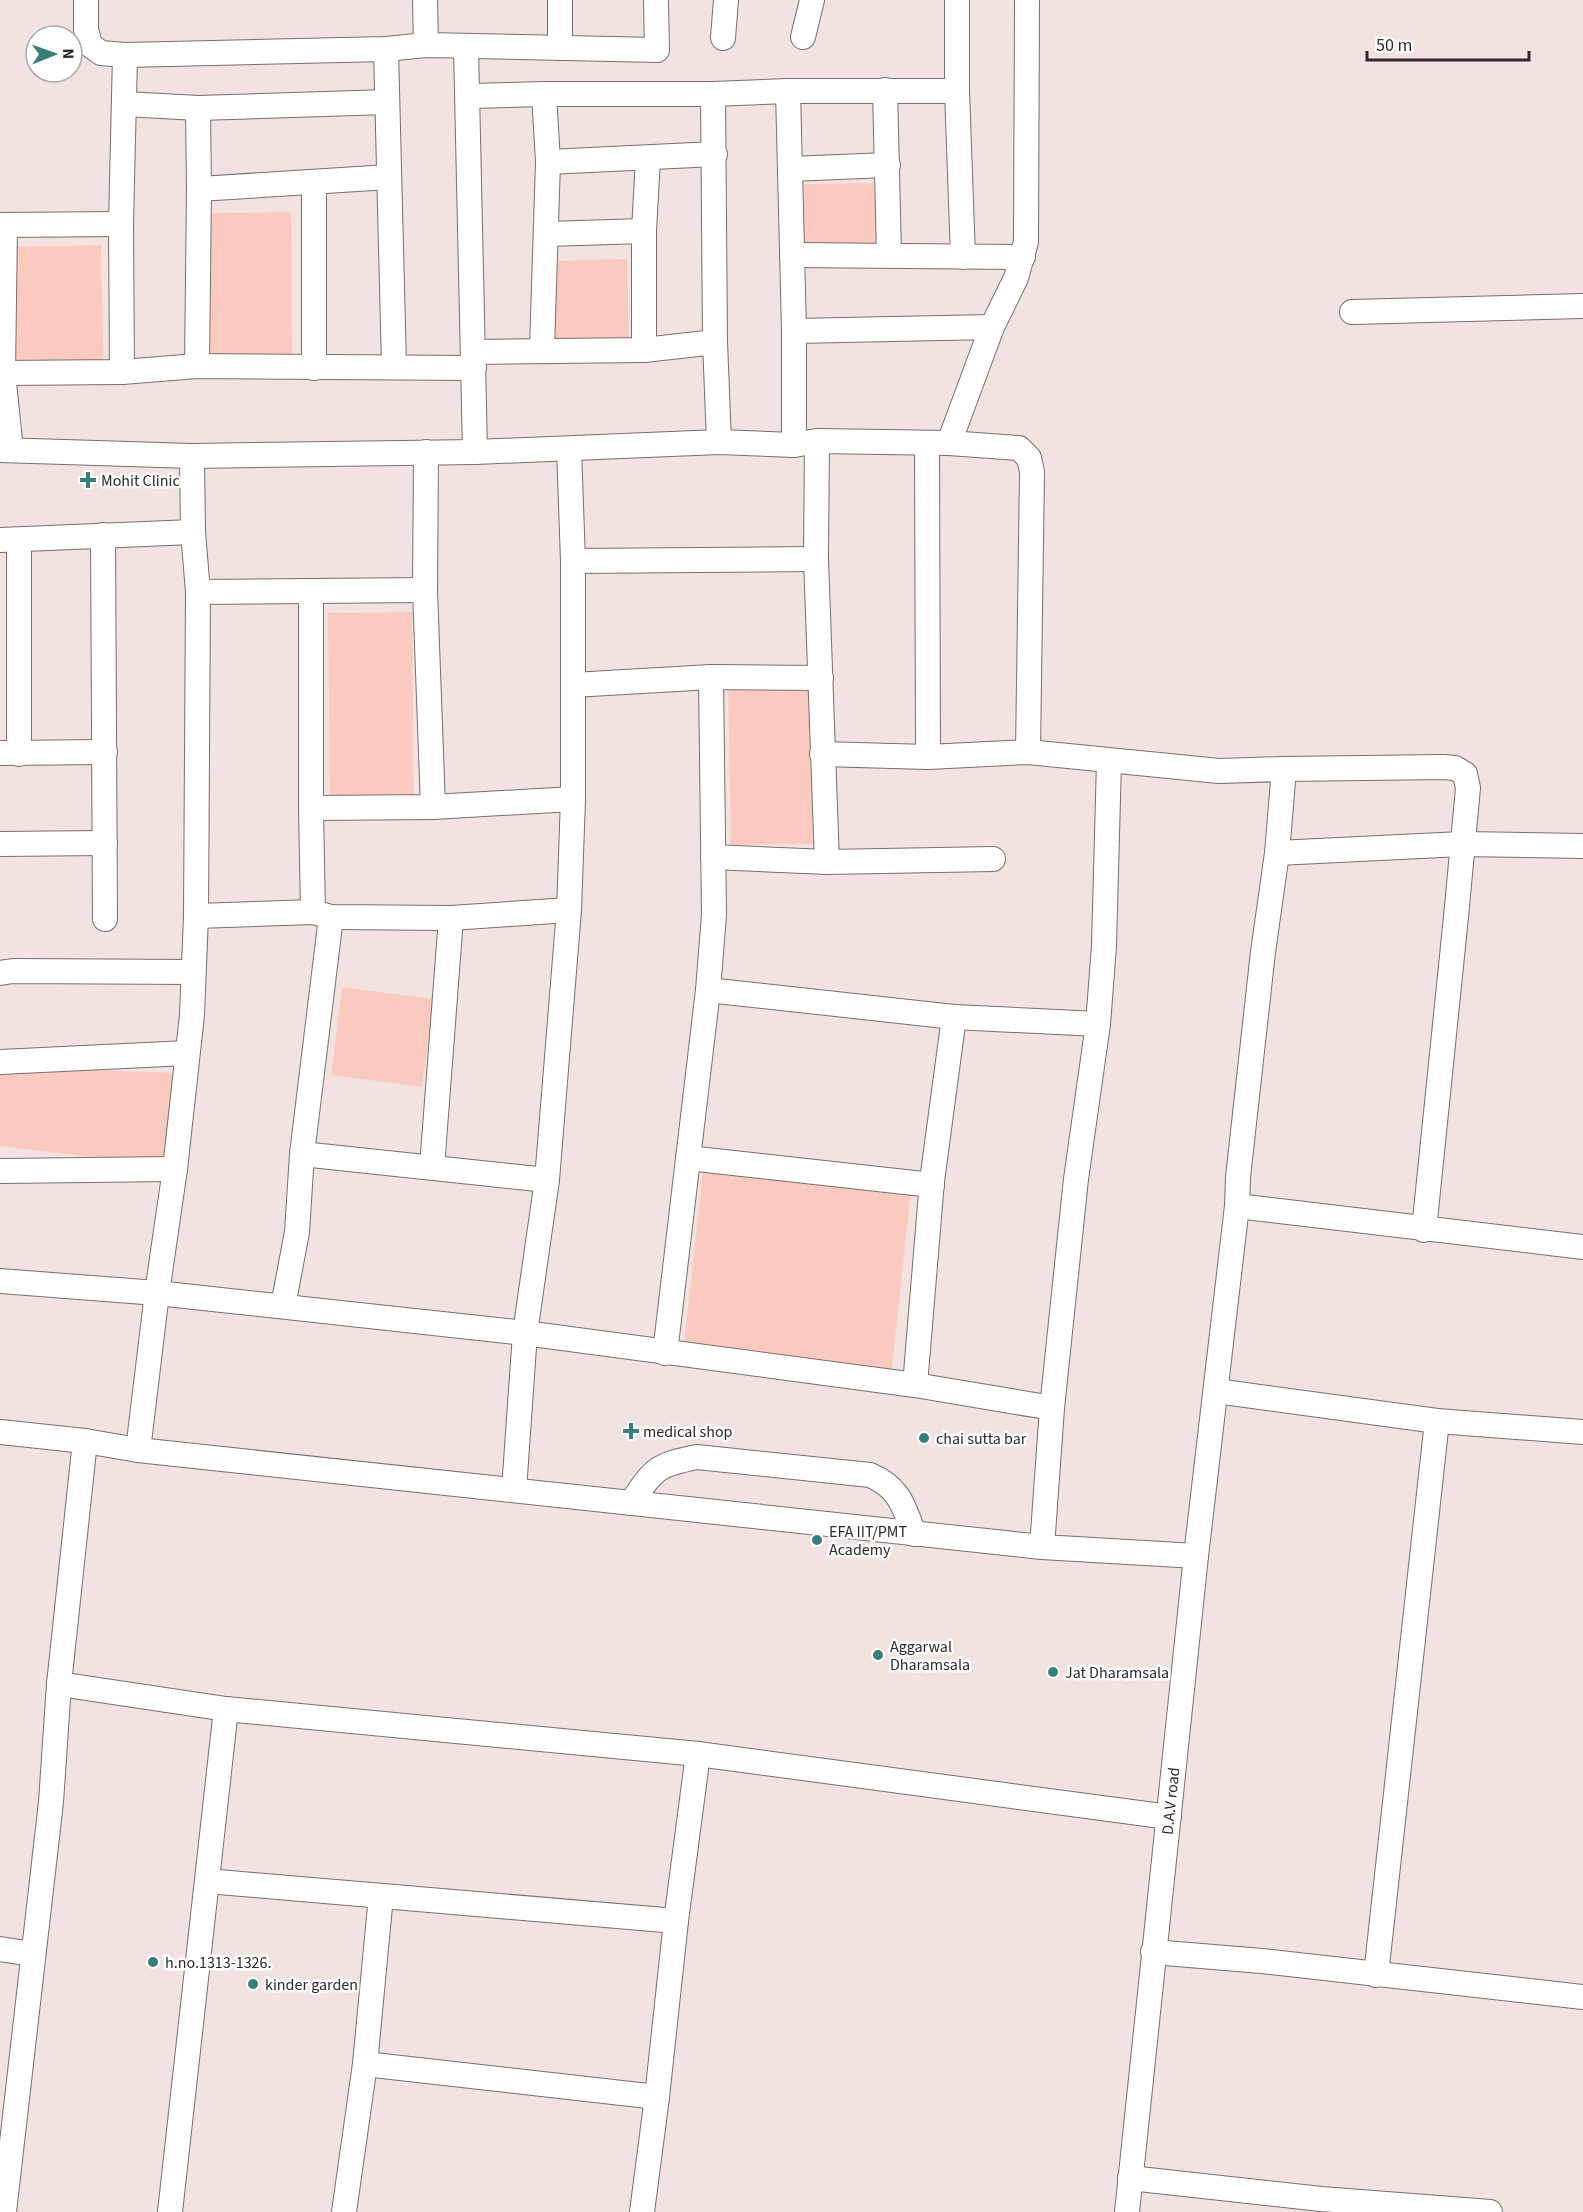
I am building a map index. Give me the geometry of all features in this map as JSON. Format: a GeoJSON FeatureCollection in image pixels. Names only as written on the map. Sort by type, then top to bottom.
{"type":"FeatureCollection","features":[{"type":"Feature","properties":{"kind":"street"},"geometry":{"type":"LineString","coordinates":[[86,0],[86,29],[90,45],[101,53],[125,55],[386,49],[426,45],[657,50],[656,0]]}},
{"type":"Feature","properties":{"kind":"street"},"geometry":{"type":"LineString","coordinates":[[425,0],[426,45]]}},
{"type":"Feature","properties":{"kind":"street"},"geometry":{"type":"LineString","coordinates":[[560,0],[560,48]]}},
{"type":"Feature","properties":{"kind":"street"},"geometry":{"type":"LineString","coordinates":[[723,38],[726,0]]}},
{"type":"Feature","properties":{"kind":"street"},"geometry":{"type":"LineString","coordinates":[[803,37],[812,0]]}},
{"type":"Feature","properties":{"kind":"street"},"geometry":{"type":"LineString","coordinates":[[957,0],[957,91],[963,257]]}},
{"type":"Feature","properties":{"kind":"street"},"geometry":{"type":"LineString","coordinates":[[928,758],[938,443],[1016,278],[1023,257],[1026,242],[1027,0]]}},
{"type":"Feature","properties":{"kind":"street"},"geometry":{"type":"LineString","coordinates":[[466,47],[475,452]]}},
{"type":"Feature","properties":{"kind":"street"},"geometry":{"type":"LineString","coordinates":[[386,49],[394,366]]}},
{"type":"Feature","properties":{"kind":"street"},"geometry":{"type":"LineString","coordinates":[[123,372],[121,224],[125,55]]}},
{"type":"Feature","properties":{"kind":"street"},"geometry":{"type":"LineString","coordinates":[[885,90],[890,254]]}},
{"type":"Feature","properties":{"kind":"street"},"geometry":{"type":"LineString","coordinates":[[788,91],[794,331],[816,559],[827,862]]}},
{"type":"Feature","properties":{"kind":"street"},"geometry":{"type":"LineString","coordinates":[[468,96],[957,91]]}},
{"type":"Feature","properties":{"kind":"street"},"geometry":{"type":"LineString","coordinates":[[542,350],[548,162],[544,94]]}},
{"type":"Feature","properties":{"kind":"street"},"geometry":{"type":"LineString","coordinates":[[713,94],[715,342],[719,442]]}},
{"type":"Feature","properties":{"kind":"street"},"geometry":{"type":"LineString","coordinates":[[125,104],[198,108],[387,102]]}},
{"type":"Feature","properties":{"kind":"street"},"geometry":{"type":"LineString","coordinates":[[197,366],[198,108]]}},
{"type":"Feature","properties":{"kind":"street"},"geometry":{"type":"LineString","coordinates":[[548,162],[715,154]]}},
{"type":"Feature","properties":{"kind":"street"},"geometry":{"type":"LineString","coordinates":[[644,350],[644,231],[648,158]]}},
{"type":"Feature","properties":{"kind":"street"},"geometry":{"type":"LineString","coordinates":[[790,169],[888,165]]}},
{"type":"Feature","properties":{"kind":"street"},"geometry":{"type":"LineString","coordinates":[[199,189],[389,177]]}},
{"type":"Feature","properties":{"kind":"street"},"geometry":{"type":"LineString","coordinates":[[314,183],[314,368]]}},
{"type":"Feature","properties":{"kind":"street"},"geometry":{"type":"LineString","coordinates":[[121,224],[3,225],[3,373],[6,450],[192,456],[475,452],[719,442],[938,443],[1019,448],[1029,458],[1032,472],[1028,752]]}},
{"type":"Feature","properties":{"kind":"street"},"geometry":{"type":"LineString","coordinates":[[547,234],[644,231]]}},
{"type":"Feature","properties":{"kind":"street"},"geometry":{"type":"LineString","coordinates":[[792,255],[890,254],[1023,257]]}},
{"type":"Feature","properties":{"kind":"street"},"geometry":{"type":"LineString","coordinates":[[1352,312],[1583,306]]}},
{"type":"Feature","properties":{"kind":"street"},"geometry":{"type":"LineString","coordinates":[[794,331],[992,327]]}},
{"type":"Feature","properties":{"kind":"street"},"geometry":{"type":"LineString","coordinates":[[3,373],[123,372],[197,366],[314,368],[394,366],[473,360],[542,350],[644,350],[715,342]]}},
{"type":"Feature","properties":{"kind":"street"},"geometry":{"type":"LineString","coordinates":[[514,1490],[525,1333],[547,1180],[569,910],[573,799],[573,561],[569,449]]}},
{"type":"Feature","properties":{"kind":"street"},"geometry":{"type":"LineString","coordinates":[[426,452],[425,591],[433,807]]}},
{"type":"Feature","properties":{"kind":"street"},"geometry":{"type":"LineString","coordinates":[[138,1450],[175,1169],[192,1015],[196,916],[198,592],[193,532],[192,456]]}},
{"type":"Feature","properties":{"kind":"street"},"geometry":{"type":"LineString","coordinates":[[105,752],[10,753],[10,540],[193,532]]}},
{"type":"Feature","properties":{"kind":"street"},"geometry":{"type":"LineString","coordinates":[[104,535],[105,919]]}},
{"type":"Feature","properties":{"kind":"street"},"geometry":{"type":"LineString","coordinates":[[573,561],[816,559]]}},
{"type":"Feature","properties":{"kind":"street"},"geometry":{"type":"LineString","coordinates":[[198,592],[425,591]]}},
{"type":"Feature","properties":{"kind":"street"},"geometry":{"type":"LineString","coordinates":[[283,1306],[297,1232],[322,914],[311,808],[311,592]]}},
{"type":"Feature","properties":{"kind":"street"},"geometry":{"type":"LineString","coordinates":[[573,685],[711,677],[821,678]]}},
{"type":"Feature","properties":{"kind":"street"},"geometry":{"type":"LineString","coordinates":[[665,1353],[708,990],[714,915],[711,677]]}},
{"type":"Feature","properties":{"kind":"street"},"geometry":{"type":"LineString","coordinates":[[822,754],[928,758],[1028,752],[1219,771],[1455,768],[1465,774],[1467,788],[1456,917],[1424,1230]]}},
{"type":"Feature","properties":{"kind":"street"},"geometry":{"type":"LineString","coordinates":[[1042,1547],[1052,1408],[1076,1179],[1098,1024],[1104,946],[1108,761]]}},
{"type":"Feature","properties":{"kind":"street","name":"D.A.V road"},"geometry":{"type":"LineString","coordinates":[[1126,2212],[1263,952],[1277,853],[1284,769]]}},
{"type":"Feature","properties":{"kind":"street"},"geometry":{"type":"LineString","coordinates":[[311,808],[433,807],[573,799]]}},
{"type":"Feature","properties":{"kind":"street"},"geometry":{"type":"LineString","coordinates":[[0,844],[105,843]]}},
{"type":"Feature","properties":{"kind":"street"},"geometry":{"type":"LineString","coordinates":[[1277,853],[1462,844],[1583,846]]}},
{"type":"Feature","properties":{"kind":"street"},"geometry":{"type":"LineString","coordinates":[[713,857],[827,862],[993,859]]}},
{"type":"Feature","properties":{"kind":"street"},"geometry":{"type":"LineString","coordinates":[[196,916],[322,914],[451,918],[569,910]]}},
{"type":"Feature","properties":{"kind":"street"},"geometry":{"type":"LineString","coordinates":[[432,1167],[451,918]]}},
{"type":"Feature","properties":{"kind":"street"},"geometry":{"type":"LineString","coordinates":[[0,973],[14,971],[193,972]]}},
{"type":"Feature","properties":{"kind":"street"},"geometry":{"type":"LineString","coordinates":[[708,990],[954,1017],[1098,1024]]}},
{"type":"Feature","properties":{"kind":"street"},"geometry":{"type":"LineString","coordinates":[[915,1385],[932,1185],[954,1017]]}},
{"type":"Feature","properties":{"kind":"street"},"geometry":{"type":"LineString","coordinates":[[0,1062],[187,1053]]}},
{"type":"Feature","properties":{"kind":"street"},"geometry":{"type":"LineString","coordinates":[[302,1154],[547,1180]]}},
{"type":"Feature","properties":{"kind":"street"},"geometry":{"type":"LineString","coordinates":[[688,1158],[932,1185]]}},
{"type":"Feature","properties":{"kind":"street"},"geometry":{"type":"LineString","coordinates":[[0,1171],[175,1169]]}},
{"type":"Feature","properties":{"kind":"street"},"geometry":{"type":"LineString","coordinates":[[1237,1206],[1424,1230],[1583,1247]]}},
{"type":"Feature","properties":{"kind":"street"},"geometry":{"type":"LineString","coordinates":[[0,1281],[157,1293],[525,1333],[915,1385],[1052,1408]]}},
{"type":"Feature","properties":{"kind":"street"},"geometry":{"type":"LineString","coordinates":[[1216,1391],[1437,1421],[1583,1432]]}},
{"type":"Feature","properties":{"kind":"street"},"geometry":{"type":"LineString","coordinates":[[1376,1975],[1437,1421]]}},
{"type":"Feature","properties":{"kind":"street"},"geometry":{"type":"LineString","coordinates":[[0,1432],[85,1441],[138,1450],[914,1534],[1042,1547],[1196,1556]]}},
{"type":"Feature","properties":{"kind":"street"},"geometry":{"type":"LineString","coordinates":[[4,2212],[5,2157],[51,1802],[59,1684],[85,1441]]}},
{"type":"Feature","properties":{"kind":"street"},"geometry":{"type":"LineString","coordinates":[[631,1503],[653,1472],[669,1462],[697,1457],[870,1475],[885,1481],[896,1493],[914,1534]]}},
{"type":"Feature","properties":{"kind":"street"},"geometry":{"type":"LineString","coordinates":[[59,1684],[226,1709],[698,1754],[1169,1817]]}},
{"type":"Feature","properties":{"kind":"street"},"geometry":{"type":"LineString","coordinates":[[170,2212],[226,1709]]}},
{"type":"Feature","properties":{"kind":"street"},"geometry":{"type":"LineString","coordinates":[[642,2212],[698,1754]]}},
{"type":"Feature","properties":{"kind":"street"},"geometry":{"type":"LineString","coordinates":[[207,1881],[676,1921]]}},
{"type":"Feature","properties":{"kind":"street"},"geometry":{"type":"LineString","coordinates":[[344,2212],[365,2064],[381,1896]]}},
{"type":"Feature","properties":{"kind":"street"},"geometry":{"type":"LineString","coordinates":[[0,1949],[33,1954]]}},
{"type":"Feature","properties":{"kind":"street"},"geometry":{"type":"LineString","coordinates":[[1153,1952],[1583,1997]]}},
{"type":"Feature","properties":{"kind":"street"},"geometry":{"type":"LineString","coordinates":[[365,2064],[657,2097]]}},
{"type":"Feature","properties":{"kind":"street"},"geometry":{"type":"LineString","coordinates":[[1130,2178],[1320,2205],[1490,2212]]}},
{"type":"Feature","properties":{"kind":"shaded area"},"geometry":{"type":"Polygon","coordinates":[[[882,183],[883,259],[804,260],[804,184],[882,183]]]}},
{"type":"Feature","properties":{"kind":"shaded area"},"geometry":{"type":"Polygon","coordinates":[[[291,212],[292,371],[203,371],[203,213],[291,212]]]}},
{"type":"Feature","properties":{"kind":"shaded area"},"geometry":{"type":"Polygon","coordinates":[[[101,245],[104,381],[11,383],[8,247],[101,245]]]}},
{"type":"Feature","properties":{"kind":"shaded area"},"geometry":{"type":"Polygon","coordinates":[[[627,259],[629,347],[551,349],[549,261],[627,259]]]}},
{"type":"Feature","properties":{"kind":"shaded area"},"geometry":{"type":"Polygon","coordinates":[[[412,612],[414,797],[330,798],[328,613],[412,612]]]}},
{"type":"Feature","properties":{"kind":"shaded area"},"geometry":{"type":"Polygon","coordinates":[[[809,683],[813,844],[731,845],[728,684],[809,683]]]}},
{"type":"Feature","properties":{"kind":"shaded area"},"geometry":{"type":"Polygon","coordinates":[[[342,987],[434,999],[422,1087],[331,1075],[342,987]]]}},
{"type":"Feature","properties":{"kind":"shaded area"},"geometry":{"type":"Polygon","coordinates":[[[0,1067],[178,1073],[167,1166],[0,1146],[0,1067]]]}},
{"type":"Feature","properties":{"kind":"shaded area"},"geometry":{"type":"Polygon","coordinates":[[[703,1170],[911,1192],[890,1385],[682,1363],[703,1170]]]}},
{"type":"Feature","properties":{"kind":"place","name":"Mohit Clinic"},"geometry":{"type":"Point","coordinates":[88,480]}},
{"type":"Feature","properties":{"kind":"place","name":"medical shop"},"geometry":{"type":"Point","coordinates":[631,1431]}},
{"type":"Feature","properties":{"kind":"place","name":"chai sutta bar"},"geometry":{"type":"Point","coordinates":[924,1438]}},
{"type":"Feature","properties":{"kind":"place","name":"EFA IIT/PMT Academy"},"geometry":{"type":"Point","coordinates":[817,1540]}},
{"type":"Feature","properties":{"kind":"place","name":"Aggarwal Dharamsala"},"geometry":{"type":"Point","coordinates":[878,1655]}},
{"type":"Feature","properties":{"kind":"place","name":"Jat Dharamsala"},"geometry":{"type":"Point","coordinates":[1053,1672]}},
{"type":"Feature","properties":{"kind":"place","name":"h.no.1313-1326."},"geometry":{"type":"Point","coordinates":[153,1962]}},
{"type":"Feature","properties":{"kind":"place","name":"kinder garden"},"geometry":{"type":"Point","coordinates":[253,1984]}}]}
